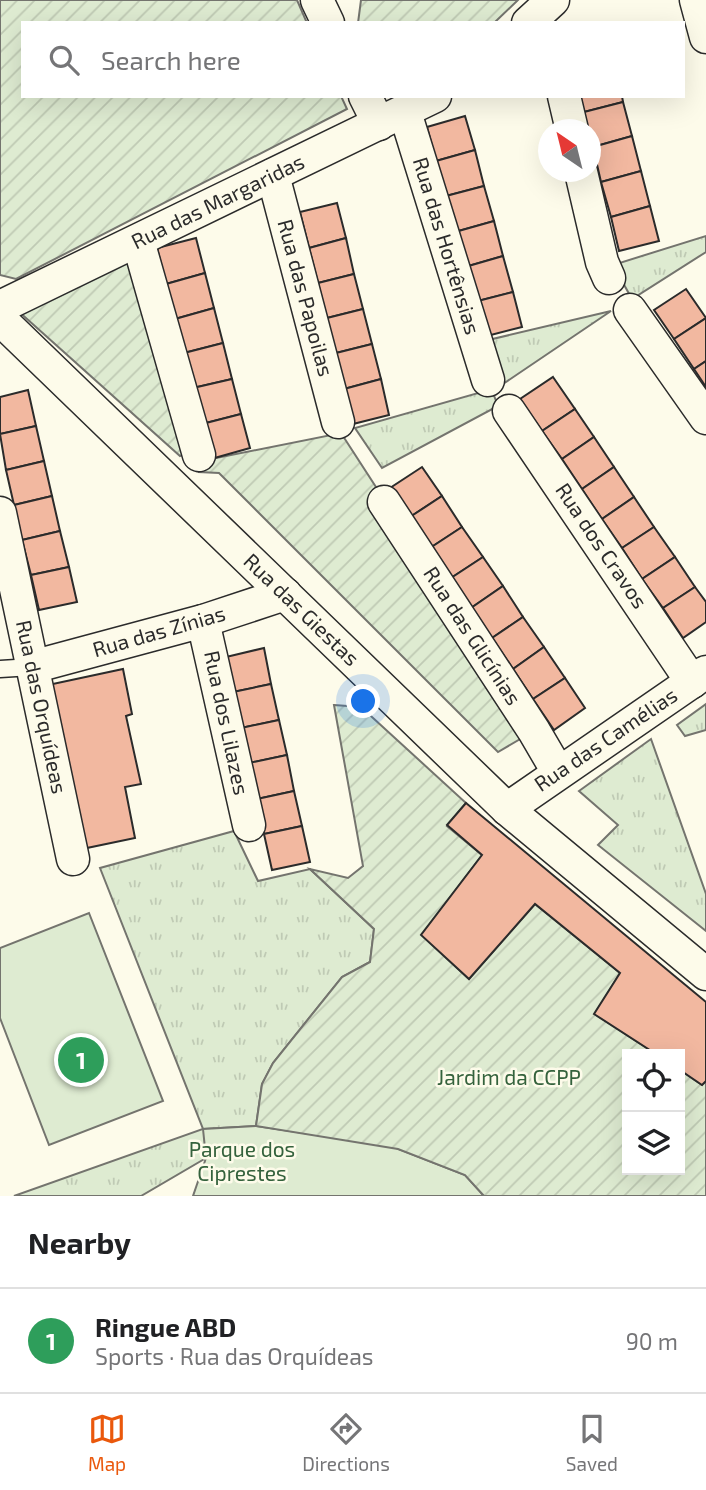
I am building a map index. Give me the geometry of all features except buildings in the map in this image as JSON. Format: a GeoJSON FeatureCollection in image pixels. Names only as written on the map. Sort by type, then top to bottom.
{"type":"FeatureCollection","features":[{"type":"Feature","properties":{"kind":"street"},"geometry":{"type":"LineString","coordinates":[[317,0],[327,21]]}},
{"type":"Feature","properties":{"kind":"street"},"geometry":{"type":"LineString","coordinates":[[344,0],[345,21]]}},
{"type":"Feature","properties":{"kind":"street"},"geometry":{"type":"LineString","coordinates":[[696,0],[706,37]]}},
{"type":"Feature","properties":{"kind":"street","name":"Rua das Hortênsias"},"geometry":{"type":"LineString","coordinates":[[367,98],[391,118],[408,122],[488,380]]}},
{"type":"Feature","properties":{"kind":"street","name":"Rua das Margaridas"},"geometry":{"type":"LineString","coordinates":[[0,307],[431,98]]}},
{"type":"Feature","properties":{"kind":"street"},"geometry":{"type":"LineString","coordinates":[[564,98],[569,119]]}},
{"type":"Feature","properties":{"kind":"street","name":"Rua das Papoilas"},"geometry":{"type":"LineString","coordinates":[[273,175],[338,422]]}},
{"type":"Feature","properties":{"kind":"street"},"geometry":{"type":"LineString","coordinates":[[583,182],[602,262],[609,278]]}},
{"type":"Feature","properties":{"kind":"street"},"geometry":{"type":"LineString","coordinates":[[138,241],[200,455]]}},
{"type":"Feature","properties":{"kind":"street"},"geometry":{"type":"LineString","coordinates":[[630,310],[706,418]]}},
{"type":"Feature","properties":{"kind":"street","name":"Rua das Giestas"},"geometry":{"type":"LineString","coordinates":[[0,319],[507,809],[706,974]]}},
{"type":"Feature","properties":{"kind":"street","name":"Rua dos Cravos"},"geometry":{"type":"LineString","coordinates":[[509,411],[699,677]]}},
{"type":"Feature","properties":{"kind":"street","name":"Rua das Glicínias"},"geometry":{"type":"LineString","coordinates":[[384,502],[558,772]]}},
{"type":"Feature","properties":{"kind":"street","name":"Rua das Orquídeas"},"geometry":{"type":"LineString","coordinates":[[0,513],[73,859]]}},
{"type":"Feature","properties":{"kind":"street","name":"Rua das Zínias"},"geometry":{"type":"LineString","coordinates":[[32,667],[203,621],[285,594]]}},
{"type":"Feature","properties":{"kind":"street","name":"Rua dos Lilazes"},"geometry":{"type":"LineString","coordinates":[[203,621],[248,825]]}},
{"type":"Feature","properties":{"kind":"street","name":"Rua das Camélias"},"geometry":{"type":"LineString","coordinates":[[507,809],[699,677]]}},
{"type":"Feature","properties":{"kind":"lane"},"geometry":{"type":"LineString","coordinates":[[0,669],[32,667]]}},
{"type":"Feature","properties":{"kind":"green space"},"geometry":{"type":"Polygon","coordinates":[[[0,0],[297,0],[306,21],[21,21],[21,98],[342,98],[347,109],[16,279],[0,275],[0,0]]]}},
{"type":"Feature","properties":{"kind":"green space"},"geometry":{"type":"Polygon","coordinates":[[[361,0],[518,0],[496,21],[358,21],[361,0]]]}},
{"type":"Feature","properties":{"kind":"green space"},"geometry":{"type":"Polygon","coordinates":[[[706,236],[706,252],[632,299],[613,265],[706,236]]]}},
{"type":"Feature","properties":{"kind":"green space"},"geometry":{"type":"Polygon","coordinates":[[[134,256],[190,452],[180,456],[17,310],[134,256]]]}},
{"type":"Feature","properties":{"kind":"green space"},"geometry":{"type":"Polygon","coordinates":[[[611,311],[503,384],[484,341],[611,311]]]}},
{"type":"Feature","properties":{"kind":"green space"},"geometry":{"type":"Polygon","coordinates":[[[488,380],[498,406],[382,468],[355,428],[482,392],[488,380]]]}},
{"type":"Feature","properties":{"kind":"green space"},"geometry":{"type":"Polygon","coordinates":[[[341,433],[534,731],[498,752],[219,473],[199,472],[201,461],[341,433]]]}},
{"type":"Feature","properties":{"kind":"green space"},"geometry":{"type":"Polygon","coordinates":[[[706,704],[706,730],[685,736],[677,725],[706,704]]]}},
{"type":"Feature","properties":{"kind":"green space","name":"Jardim da CCPP"},"geometry":{"type":"Polygon","coordinates":[[[334,705],[361,707],[466,803],[447,826],[482,855],[422,935],[469,979],[535,904],[620,973],[595,1014],[648,1049],[622,1049],[622,1175],[685,1175],[685,1073],[702,1085],[706,1081],[706,1196],[484,1196],[465,1175],[398,1149],[256,1126],[262,1084],[273,1063],[342,977],[370,962],[374,929],[310,869],[348,878],[363,866],[334,705]]]}},
{"type":"Feature","properties":{"kind":"green space"},"geometry":{"type":"Polygon","coordinates":[[[651,739],[706,894],[706,931],[598,845],[618,825],[579,791],[651,739]]]}},
{"type":"Feature","properties":{"kind":"green space"},"geometry":{"type":"Polygon","coordinates":[[[234,831],[258,881],[310,869],[374,929],[370,962],[342,977],[273,1063],[262,1084],[256,1126],[204,1129],[206,1158],[141,1196],[14,1196],[203,1129],[100,868],[234,831]]]}},
{"type":"Feature","properties":{"kind":"green space"},"geometry":{"type":"Polygon","coordinates":[[[89,913],[163,1101],[49,1145],[0,1018],[0,948],[89,913]]]}},
{"type":"Feature","properties":{"kind":"green space","name":"Parque dos Ciprestes"},"geometry":{"type":"Polygon","coordinates":[[[256,1126],[391,1146],[465,1175],[484,1196],[193,1196],[206,1158],[203,1129],[256,1126]]]}},
{"type":"Feature","properties":{"kind":"place","name":"Ringue ABD"},"geometry":{"type":"Point","coordinates":[81,1060]}}]}
